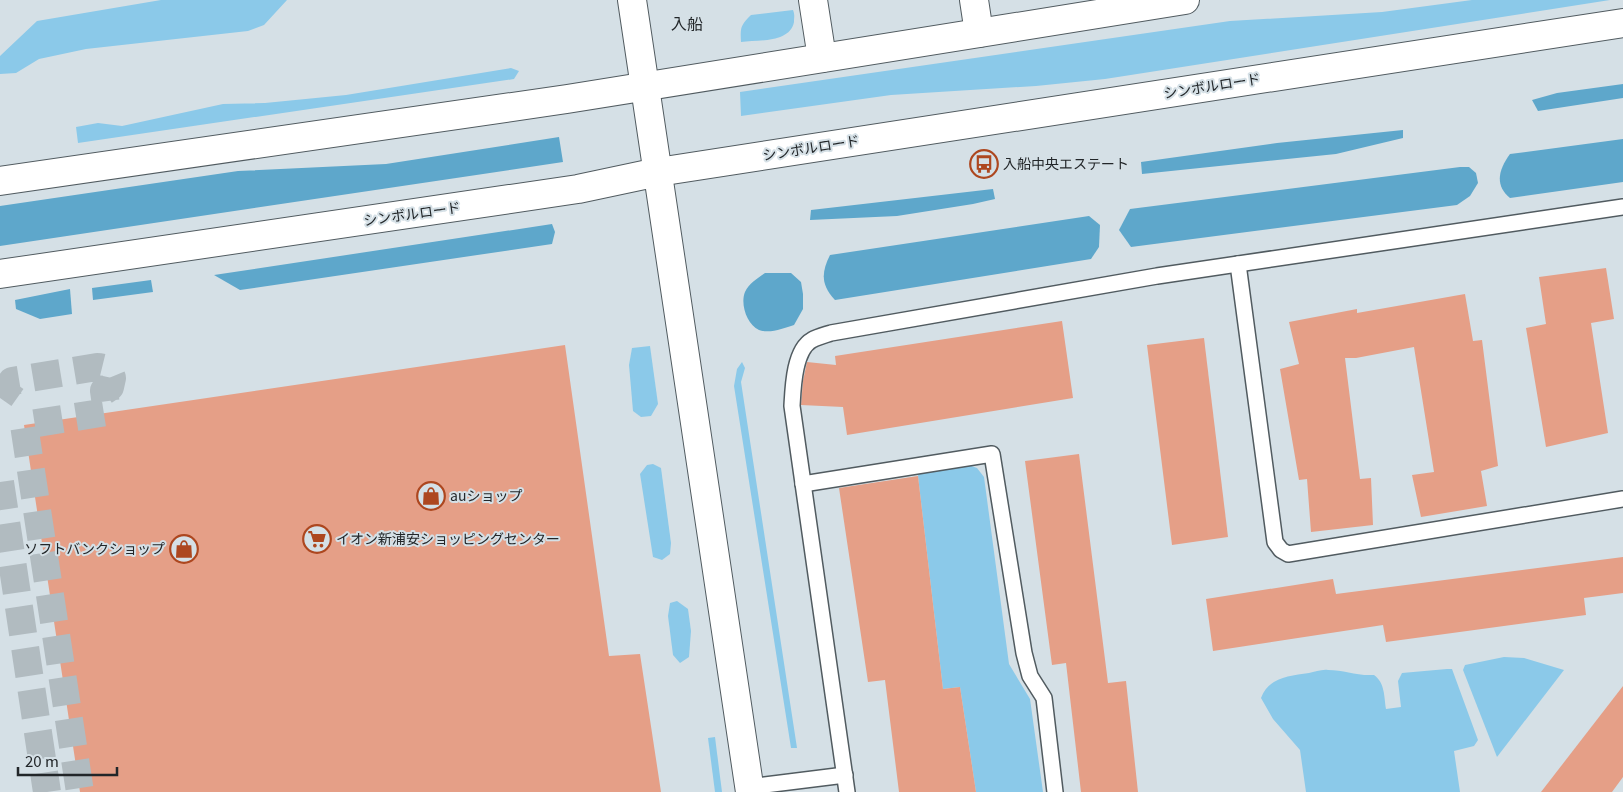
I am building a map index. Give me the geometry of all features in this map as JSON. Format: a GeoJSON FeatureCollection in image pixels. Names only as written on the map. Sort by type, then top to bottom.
{"type":"FeatureCollection","features":[{"type":"Feature","properties":{"kind":"street"},"geometry":{"type":"LineString","coordinates":[[632,0],[750,790]]}},
{"type":"Feature","properties":{"kind":"street"},"geometry":{"type":"LineString","coordinates":[[813,0],[822,58]]}},
{"type":"Feature","properties":{"kind":"street"},"geometry":{"type":"LineString","coordinates":[[974,0],[979,33]]}},
{"type":"Feature","properties":{"kind":"street"},"geometry":{"type":"LineString","coordinates":[[0,181],[557,100],[979,33],[1138,4],[1185,0]]}},
{"type":"Feature","properties":{"kind":"street","name":"シンボルロード"},"geometry":{"type":"LineString","coordinates":[[0,274],[578,189],[658,172],[1623,23]]}},
{"type":"Feature","properties":{"kind":"lane"},"geometry":{"type":"LineString","coordinates":[[847,792],[792,406],[793,376],[802,351],[810,340],[831,333],[1147,277],[1623,207]]}},
{"type":"Feature","properties":{"kind":"lane"},"geometry":{"type":"LineString","coordinates":[[1238,264],[1275,542],[1281,550],[1288,554],[1623,499]]}},
{"type":"Feature","properties":{"kind":"lane"},"geometry":{"type":"LineString","coordinates":[[803,484],[992,454],[1024,653],[1030,676],[1044,698],[1056,792]]}},
{"type":"Feature","properties":{"kind":"lane"},"geometry":{"type":"LineString","coordinates":[[750,790],[845,775]]}},
{"type":"Feature","properties":{"kind":"shaded area"},"geometry":{"type":"Polygon","coordinates":[[[161,0],[287,0],[264,25],[248,31],[86,49],[39,59],[16,73],[0,74],[0,56],[37,21],[161,0]]]}},
{"type":"Feature","properties":{"kind":"shaded area"},"geometry":{"type":"Polygon","coordinates":[[[1472,0],[1610,0],[1105,79],[1036,86],[891,95],[741,116],[740,92],[1230,21],[1382,12],[1472,0]]]}},
{"type":"Feature","properties":{"kind":"shaded area"},"geometry":{"type":"Polygon","coordinates":[[[793,10],[794,22],[786,34],[772,39],[741,42],[742,27],[751,15],[793,10]]]}},
{"type":"Feature","properties":{"kind":"shaded area"},"geometry":{"type":"Polygon","coordinates":[[[511,68],[519,71],[514,79],[78,143],[76,127],[98,123],[122,126],[223,104],[265,103],[346,95],[511,68]]]}},
{"type":"Feature","properties":{"kind":"shaded area"},"geometry":{"type":"Polygon","coordinates":[[[1623,84],[1623,98],[1538,111],[1532,100],[1557,93],[1623,84]]]}},
{"type":"Feature","properties":{"kind":"shaded area"},"geometry":{"type":"Polygon","coordinates":[[[1403,130],[1403,138],[1336,154],[1142,174],[1141,162],[1277,143],[1403,130]]]}},
{"type":"Feature","properties":{"kind":"shaded area"},"geometry":{"type":"Polygon","coordinates":[[[559,137],[563,162],[0,246],[0,206],[238,171],[386,164],[559,137]]]}},
{"type":"Feature","properties":{"kind":"shaded area"},"geometry":{"type":"Polygon","coordinates":[[[1623,139],[1623,182],[1510,198],[1502,188],[1500,182],[1501,171],[1510,154],[1623,139]]]}},
{"type":"Feature","properties":{"kind":"shaded area"},"geometry":{"type":"Polygon","coordinates":[[[1469,167],[1476,173],[1478,183],[1470,196],[1457,205],[1131,247],[1119,230],[1130,209],[1469,167]]]}},
{"type":"Feature","properties":{"kind":"shaded area"},"geometry":{"type":"Polygon","coordinates":[[[993,189],[995,199],[973,204],[897,216],[810,220],[811,210],[993,189]]]}},
{"type":"Feature","properties":{"kind":"shaded area"},"geometry":{"type":"Polygon","coordinates":[[[1089,216],[1100,225],[1099,247],[1091,259],[835,300],[825,284],[824,273],[830,255],[1089,216]]]}},
{"type":"Feature","properties":{"kind":"shaded area"},"geometry":{"type":"Polygon","coordinates":[[[552,224],[555,232],[552,244],[240,290],[214,275],[552,224]]]}},
{"type":"Feature","properties":{"kind":"shaded area"},"geometry":{"type":"Polygon","coordinates":[[[765,273],[791,273],[801,282],[803,309],[794,325],[777,330],[763,331],[751,324],[748,319],[743,302],[745,292],[751,283],[765,273]]]}},
{"type":"Feature","properties":{"kind":"shaded area"},"geometry":{"type":"Polygon","coordinates":[[[151,280],[153,292],[93,300],[92,288],[151,280]]]}},
{"type":"Feature","properties":{"kind":"shaded area"},"geometry":{"type":"Polygon","coordinates":[[[70,289],[72,314],[40,319],[16,309],[15,300],[70,289]]]}},
{"type":"Feature","properties":{"kind":"shaded area"},"geometry":{"type":"Polygon","coordinates":[[[650,346],[658,404],[651,416],[641,417],[633,411],[629,365],[632,348],[650,346]]]}},
{"type":"Feature","properties":{"kind":"shaded area"},"geometry":{"type":"Polygon","coordinates":[[[742,362],[745,368],[741,382],[797,748],[791,748],[734,386],[737,369],[742,362]]]}},
{"type":"Feature","properties":{"kind":"shaded area"},"geometry":{"type":"Polygon","coordinates":[[[653,464],[661,468],[671,543],[670,554],[662,560],[653,557],[640,474],[647,465],[653,464]]]}},
{"type":"Feature","properties":{"kind":"shaded area"},"geometry":{"type":"Polygon","coordinates":[[[966,464],[977,468],[984,477],[1009,664],[1030,699],[1043,792],[976,792],[960,687],[943,689],[918,476],[919,472],[966,464]]]}},
{"type":"Feature","properties":{"kind":"shaded area"},"geometry":{"type":"Polygon","coordinates":[[[677,601],[688,609],[691,631],[689,657],[680,663],[673,655],[668,616],[670,603],[677,601]]]}},
{"type":"Feature","properties":{"kind":"shaded area"},"geometry":{"type":"Polygon","coordinates":[[[1504,657],[1524,658],[1564,670],[1497,757],[1463,670],[1465,665],[1504,657]]]}},
{"type":"Feature","properties":{"kind":"shaded area"},"geometry":{"type":"Polygon","coordinates":[[[1452,669],[1478,740],[1474,746],[1454,751],[1460,792],[1306,792],[1300,750],[1273,719],[1261,698],[1269,686],[1280,679],[1321,670],[1334,670],[1361,675],[1374,675],[1382,686],[1386,709],[1401,707],[1398,681],[1402,673],[1452,669]]]}},
{"type":"Feature","properties":{"kind":"shaded area"},"geometry":{"type":"Polygon","coordinates":[[[715,737],[722,792],[715,792],[708,738],[715,737]]]}},
{"type":"Feature","properties":{"kind":"building"},"geometry":{"type":"Polygon","coordinates":[[[1606,268],[1614,319],[1591,323],[1608,433],[1546,447],[1526,328],[1546,324],[1539,277],[1606,268]]]}},
{"type":"Feature","properties":{"kind":"building"},"geometry":{"type":"Polygon","coordinates":[[[1465,294],[1473,341],[1482,340],[1498,466],[1481,471],[1487,506],[1421,517],[1412,475],[1434,472],[1414,347],[1356,358],[1345,358],[1360,479],[1371,478],[1373,525],[1311,532],[1307,479],[1299,480],[1280,369],[1299,364],[1289,322],[1357,309],[1357,313],[1465,294]]]}},
{"type":"Feature","properties":{"kind":"building"},"geometry":{"type":"Polygon","coordinates":[[[1062,321],[1073,398],[847,435],[843,407],[801,405],[807,362],[836,365],[835,356],[1062,321]]]}},
{"type":"Feature","properties":{"kind":"building"},"geometry":{"type":"Polygon","coordinates":[[[1204,338],[1228,537],[1172,545],[1147,345],[1204,338]]]}},
{"type":"Feature","properties":{"kind":"building","name":"イオン新浦安ショッピングセンター"},"geometry":{"type":"Polygon","coordinates":[[[565,345],[609,656],[640,654],[661,792],[80,792],[24,425],[565,345]]]}},
{"type":"Feature","properties":{"kind":"building"},"geometry":{"type":"Polygon","coordinates":[[[1079,454],[1108,683],[1126,681],[1138,792],[1081,792],[1066,663],[1052,665],[1025,461],[1079,454]]]}},
{"type":"Feature","properties":{"kind":"building"},"geometry":{"type":"Polygon","coordinates":[[[918,476],[943,689],[960,687],[976,792],[899,792],[885,680],[868,682],[839,488],[918,476]]]}},
{"type":"Feature","properties":{"kind":"building"},"geometry":{"type":"Polygon","coordinates":[[[1623,557],[1623,593],[1584,598],[1586,615],[1386,642],[1383,625],[1213,651],[1206,599],[1333,579],[1336,594],[1623,557]]]}},
{"type":"Feature","properties":{"kind":"building"},"geometry":{"type":"Polygon","coordinates":[[[1623,686],[1623,777],[1612,792],[1541,792],[1623,686]]]}},
{"type":"Feature","properties":{"kind":"tunnel"},"geometry":{"type":"LineString","coordinates":[[0,398],[12,381],[97,367],[106,370],[112,378],[110,387],[104,391],[107,412],[24,425],[80,792]]}},
{"type":"Feature","properties":{"kind":"tunnel"},"geometry":{"type":"LineString","coordinates":[[0,482],[47,792]]}},
{"type":"Feature","properties":{"kind":"place","name":"入船中央エステート"},"geometry":{"type":"Point","coordinates":[984,164]}},
{"type":"Feature","properties":{"kind":"place","name":"auショップ"},"geometry":{"type":"Point","coordinates":[431,496]}},
{"type":"Feature","properties":{"kind":"place","name":"イオン新浦安ショッピングセンター"},"geometry":{"type":"Point","coordinates":[317,539]}},
{"type":"Feature","properties":{"kind":"place","name":"ソフトバンクショップ"},"geometry":{"type":"Point","coordinates":[184,549]}},
{"type":"Feature","properties":{"kind":"district","name":"入船"},"geometry":{"type":"Point","coordinates":[687,24]}}]}
